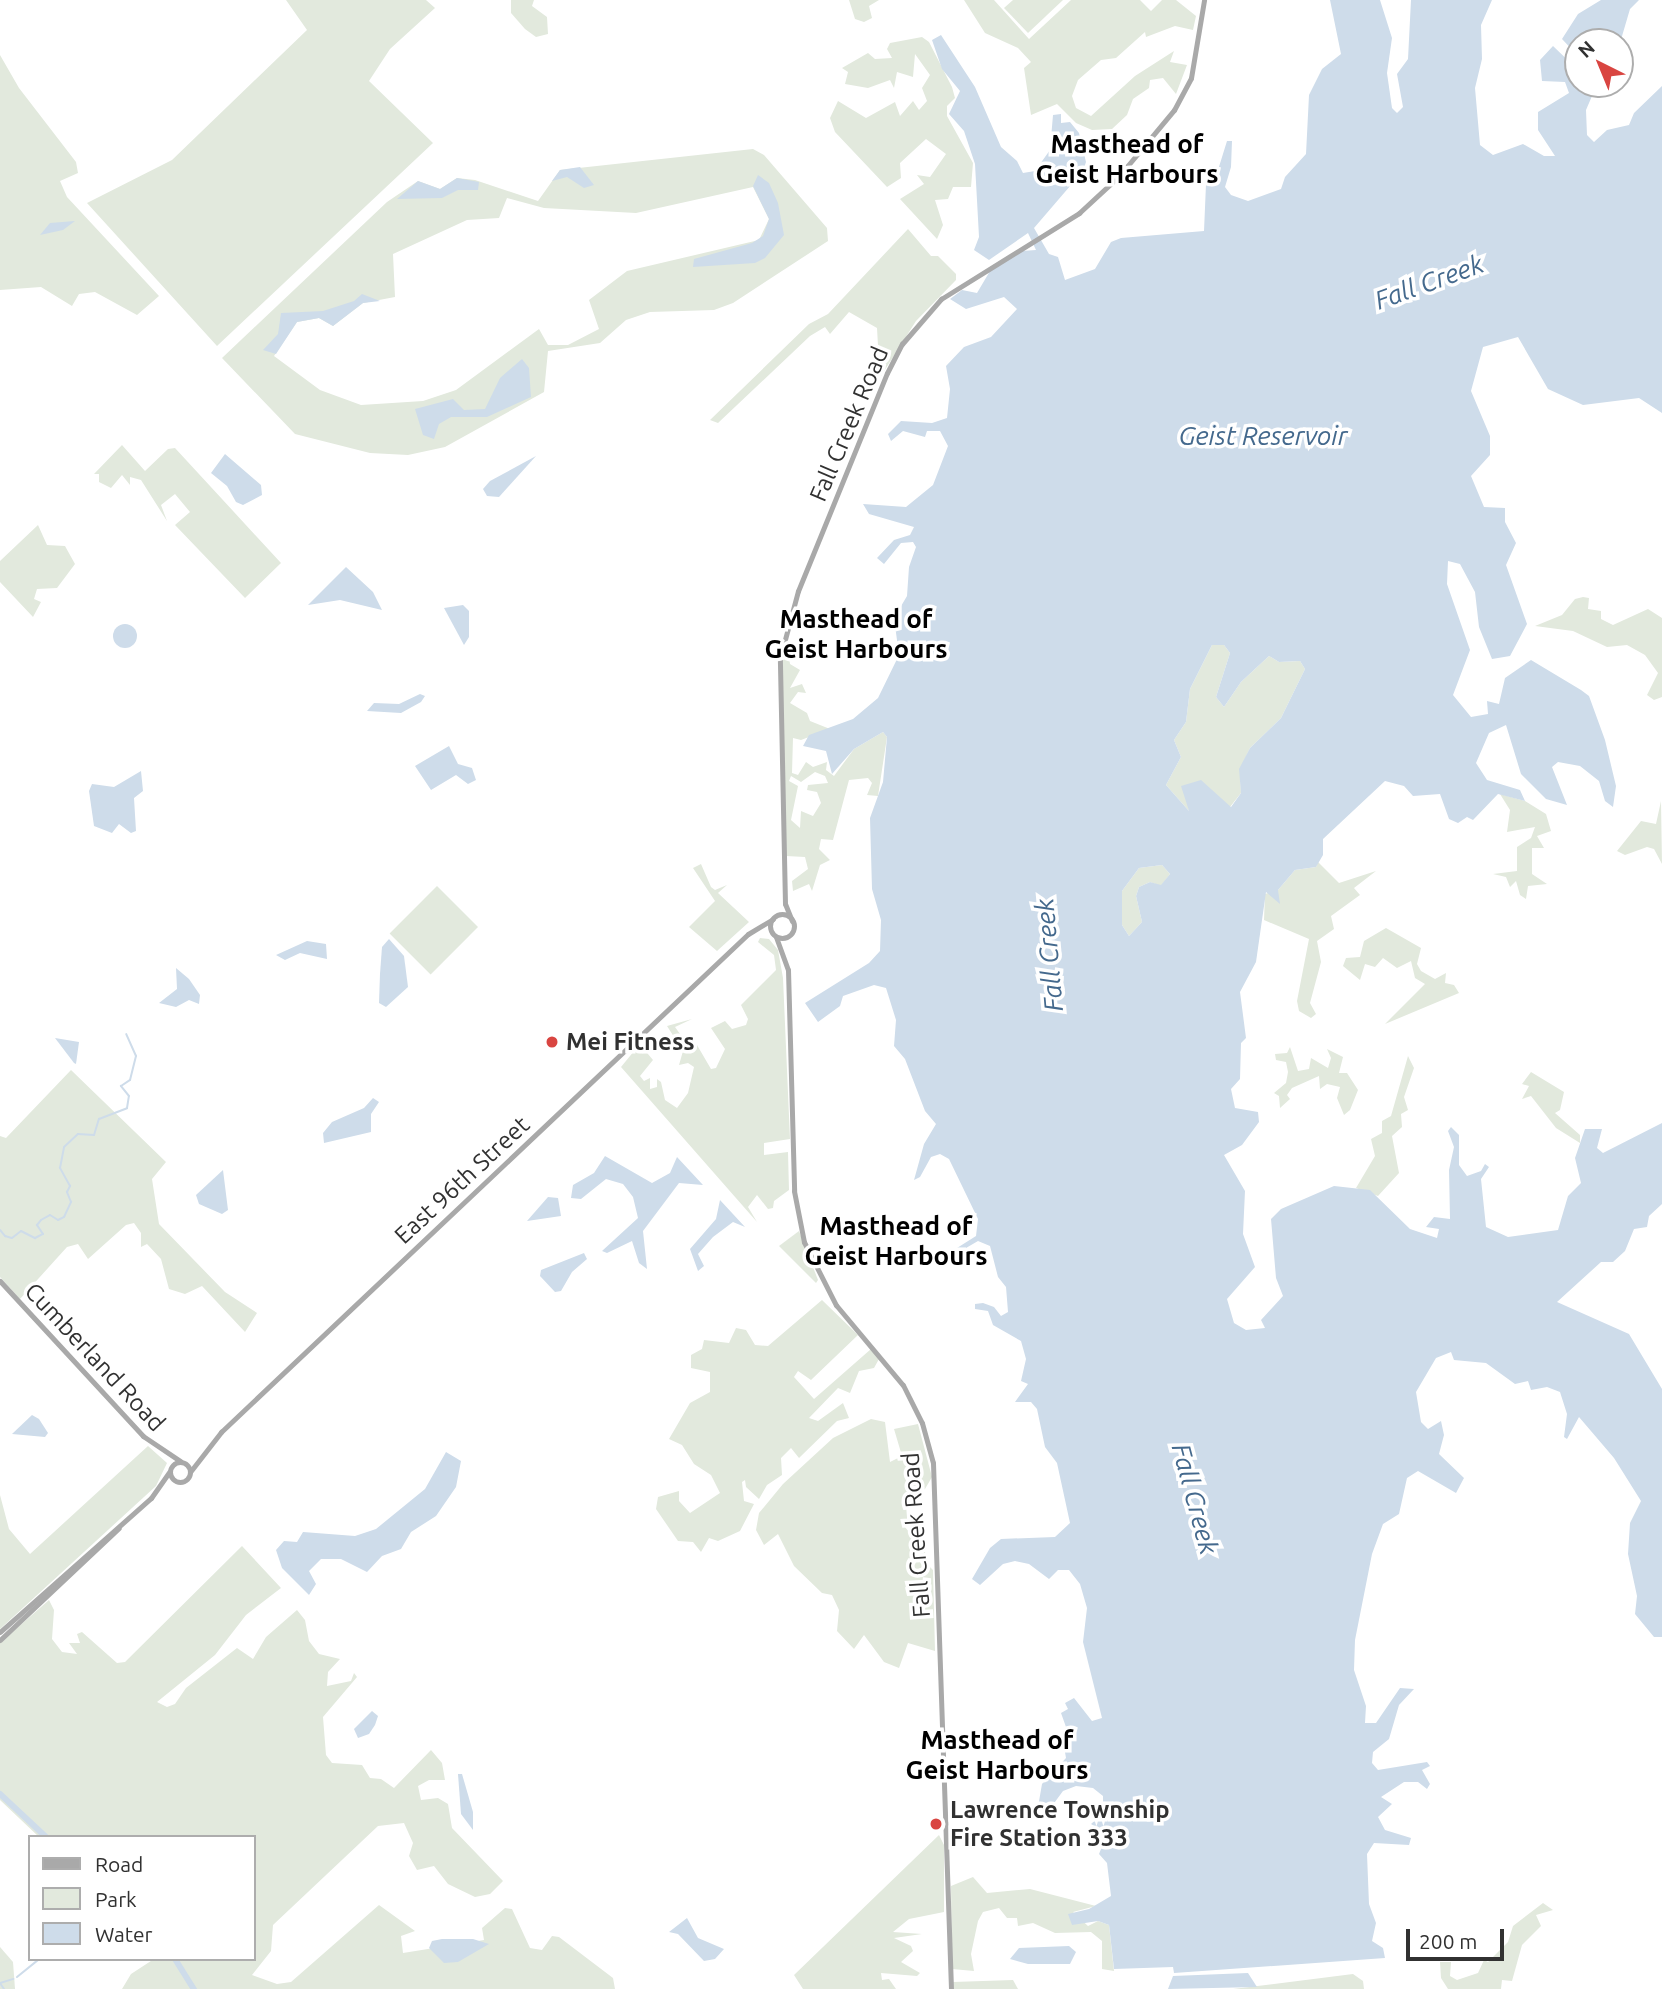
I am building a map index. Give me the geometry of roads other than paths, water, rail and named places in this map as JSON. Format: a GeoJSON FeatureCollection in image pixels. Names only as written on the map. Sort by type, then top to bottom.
{"type":"FeatureCollection","features":[{"type":"Feature","properties":{"kind":"main road","name":"Fall Creek Road"},"geometry":{"type":"LineString","coordinates":[[792,921],[785,904],[778,686],[792,607],[898,351],[933,306],[988,266],[1044,235],[1102,195],[1174,110],[1197,62],[1205,0]]}},
{"type":"Feature","properties":{"kind":"main road"},"geometry":{"type":"LineString","coordinates":[[784,949],[774,935],[775,917],[785,904]]}},
{"type":"Feature","properties":{"kind":"main road"},"geometry":{"type":"LineString","coordinates":[[754,930],[774,935],[792,933],[792,921],[775,917]]}},
{"type":"Feature","properties":{"kind":"main road","name":"East 96th Street"},"geometry":{"type":"LineString","coordinates":[[190,1472],[197,1458],[754,930],[775,917]]}},
{"type":"Feature","properties":{"kind":"main road","name":"Fall Creek Road"},"geometry":{"type":"LineString","coordinates":[[792,933],[784,949],[794,1191],[804,1242],[835,1305],[903,1385],[922,1423],[933,1463],[951,1989]]}},
{"type":"Feature","properties":{"kind":"main road","name":"Cumberland Road"},"geometry":{"type":"LineString","coordinates":[[0,1281],[143,1436],[182,1462]]}},
{"type":"Feature","properties":{"kind":"main road","name":"Cumberland Road"},"geometry":{"type":"LineString","coordinates":[[167,1454],[170,1470]]}},
{"type":"Feature","properties":{"kind":"main road","name":"East 96th Street"},"geometry":{"type":"LineString","coordinates":[[170,1470],[182,1462],[197,1458]]}},
{"type":"Feature","properties":{"kind":"main road"},"geometry":{"type":"LineString","coordinates":[[163,1484],[186,1480],[190,1472],[182,1462]]}},
{"type":"Feature","properties":{"kind":"main road"},"geometry":{"type":"LineString","coordinates":[[170,1470],[176,1481]]}},
{"type":"Feature","properties":{"kind":"main road"},"geometry":{"type":"LineString","coordinates":[[0,1640],[163,1484],[170,1470]]}},
{"type":"Feature","properties":{"kind":"main road"},"geometry":{"type":"LineString","coordinates":[[0,1632],[123,1523]]}},
{"type":"Feature","properties":{"kind":"water","name":"Geist Reservoir"},"geometry":{"type":"Polygon","coordinates":[[[1330,0],[1380,0],[1392,38],[1387,73],[1392,108],[1397,113],[1403,107],[1397,74],[1408,59],[1411,0],[1492,0],[1481,25],[1482,59],[1475,88],[1480,145],[1493,155],[1523,144],[1544,156],[1555,156],[1538,130],[1538,112],[1564,96],[1591,98],[1586,110],[1587,135],[1594,142],[1607,130],[1629,125],[1634,113],[1662,86],[1662,413],[1639,398],[1583,405],[1548,389],[1518,337],[1483,347],[1471,391],[1490,436],[1490,455],[1471,476],[1484,507],[1505,508],[1505,522],[1516,543],[1506,565],[1527,624],[1510,656],[1492,659],[1479,627],[1475,592],[1460,564],[1448,561],[1447,584],[1470,650],[1453,695],[1471,717],[1488,714],[1487,701],[1499,704],[1505,678],[1531,660],[1581,690],[1589,696],[1605,740],[1616,786],[1613,807],[1605,801],[1599,781],[1580,766],[1558,762],[1552,767],[1567,805],[1546,799],[1521,774],[1506,725],[1489,733],[1476,763],[1487,780],[1520,790],[1525,801],[1498,794],[1473,820],[1467,817],[1458,823],[1449,819],[1440,794],[1413,796],[1404,786],[1385,781],[1323,839],[1323,855],[1316,867],[1295,870],[1278,890],[1280,904],[1266,892],[1256,962],[1240,992],[1246,1038],[1241,1043],[1240,1079],[1231,1089],[1235,1108],[1258,1112],[1259,1122],[1242,1145],[1224,1155],[1245,1191],[1243,1234],[1255,1267],[1227,1299],[1234,1323],[1246,1330],[1265,1328],[1261,1320],[1283,1296],[1276,1278],[1271,1219],[1281,1209],[1334,1186],[1370,1190],[1410,1229],[1437,1238],[1439,1229],[1426,1227],[1434,1217],[1450,1219],[1449,1170],[1454,1147],[1448,1131],[1451,1127],[1459,1135],[1459,1165],[1467,1176],[1481,1171],[1485,1164],[1489,1167],[1481,1179],[1486,1227],[1508,1237],[1558,1230],[1568,1196],[1581,1183],[1575,1158],[1585,1129],[1602,1129],[1597,1148],[1603,1153],[1662,1123],[1662,1204],[1649,1216],[1647,1227],[1634,1229],[1625,1251],[1613,1262],[1601,1262],[1557,1302],[1629,1334],[1662,1389],[1662,1637],[1654,1637],[1635,1614],[1637,1596],[1628,1554],[1630,1523],[1641,1501],[1614,1458],[1579,1417],[1567,1439],[1564,1437],[1567,1414],[1560,1392],[1547,1387],[1531,1390],[1528,1381],[1515,1384],[1486,1363],[1454,1360],[1451,1352],[1436,1358],[1416,1392],[1421,1422],[1428,1429],[1441,1421],[1444,1435],[1439,1454],[1464,1478],[1456,1493],[1418,1471],[1407,1478],[1399,1514],[1383,1524],[1372,1554],[1355,1640],[1354,1670],[1366,1706],[1365,1723],[1376,1723],[1400,1688],[1414,1689],[1399,1705],[1389,1739],[1373,1752],[1372,1763],[1378,1770],[1427,1762],[1430,1766],[1422,1770],[1430,1784],[1427,1789],[1418,1782],[1404,1782],[1381,1797],[1392,1804],[1378,1817],[1385,1830],[1411,1838],[1409,1845],[1374,1843],[1367,1854],[1369,1904],[1376,1923],[1372,1941],[1383,1948],[1385,1958],[1174,1973],[1173,1967],[1114,1969],[1109,1925],[1098,1921],[1072,1925],[1068,1914],[1089,1909],[1111,1896],[1107,1863],[1099,1854],[1107,1834],[1091,1824],[1102,1814],[1098,1813],[1103,1810],[1103,1796],[1093,1788],[1076,1786],[1063,1791],[1049,1810],[1038,1807],[1042,1784],[1066,1758],[1063,1741],[1066,1727],[1061,1713],[1068,1709],[1065,1703],[1074,1698],[1092,1721],[1102,1718],[1083,1642],[1087,1608],[1080,1584],[1069,1570],[1058,1570],[1049,1579],[1029,1564],[1015,1561],[1003,1564],[980,1585],[972,1579],[990,1548],[1001,1539],[1055,1537],[1070,1523],[1057,1463],[1045,1447],[1037,1409],[1031,1402],[1015,1402],[1028,1384],[1021,1381],[1026,1359],[1021,1341],[993,1325],[988,1311],[975,1309],[975,1304],[983,1303],[994,1307],[1001,1316],[1008,1312],[1006,1287],[998,1277],[990,1246],[978,1241],[966,1248],[959,1259],[957,1256],[957,1248],[976,1236],[978,1219],[949,1159],[940,1154],[931,1157],[920,1177],[914,1180],[924,1144],[936,1124],[925,1111],[905,1059],[894,1046],[896,1020],[886,988],[874,985],[843,996],[840,1006],[818,1022],[805,1003],[869,963],[880,951],[881,920],[872,889],[870,818],[883,782],[887,737],[883,732],[854,749],[832,774],[826,751],[803,746],[809,735],[853,719],[878,698],[899,655],[894,618],[907,596],[909,567],[916,547],[913,542],[901,543],[884,564],[877,558],[894,540],[910,535],[914,527],[869,514],[863,504],[906,507],[933,485],[948,446],[940,431],[927,431],[925,437],[903,431],[891,441],[888,434],[901,421],[932,423],[947,418],[950,389],[946,366],[964,347],[991,337],[1017,309],[1004,297],[966,309],[950,299],[962,290],[977,293],[990,271],[1022,251],[1036,250],[1028,233],[989,260],[974,250],[979,237],[975,164],[964,131],[949,114],[960,91],[942,69],[932,40],[941,35],[975,87],[1001,147],[1017,161],[1023,173],[1035,171],[1050,150],[1053,115],[1061,114],[1061,123],[1070,122],[1079,133],[1086,162],[1083,171],[1034,228],[1049,254],[1058,257],[1065,280],[1095,269],[1111,242],[1121,238],[1204,231],[1206,184],[1218,170],[1227,141],[1232,141],[1231,167],[1225,187],[1231,195],[1248,201],[1281,189],[1285,177],[1306,154],[1309,95],[1322,69],[1341,54],[1330,0]],[[1212,645],[1190,689],[1186,722],[1174,740],[1181,757],[1166,785],[1189,811],[1181,786],[1201,780],[1231,807],[1241,793],[1239,769],[1250,748],[1281,718],[1305,669],[1300,661],[1279,662],[1269,656],[1241,682],[1224,707],[1216,697],[1230,653],[1224,645],[1212,645]],[[1162,865],[1139,868],[1122,891],[1122,925],[1129,936],[1142,922],[1136,896],[1139,887],[1150,882],[1161,885],[1170,874],[1162,865]]]}},
{"type":"Feature","properties":{"kind":"water"},"geometry":{"type":"Polygon","coordinates":[[[1601,0],[1639,0],[1630,9],[1624,28],[1569,28],[1578,14],[1601,0]]]}},
{"type":"Feature","properties":{"kind":"water","name":"Geist Reservoir"},"geometry":{"type":"Polygon","coordinates":[[[1553,46],[1564,57],[1564,82],[1542,81],[1540,60],[1553,46]]]}},
{"type":"Feature","properties":{"kind":"water"},"geometry":{"type":"Polygon","coordinates":[[[580,167],[594,185],[584,188],[567,177],[552,181],[560,170],[580,167]]]}},
{"type":"Feature","properties":{"kind":"water"},"geometry":{"type":"Polygon","coordinates":[[[758,175],[769,183],[778,203],[784,235],[765,258],[755,263],[693,267],[694,259],[752,243],[763,236],[769,219],[753,186],[758,175]]]}},
{"type":"Feature","properties":{"kind":"water"},"geometry":{"type":"Polygon","coordinates":[[[457,178],[479,182],[478,190],[458,190],[442,198],[397,199],[418,181],[440,189],[457,178]]]}},
{"type":"Feature","properties":{"kind":"water"},"geometry":{"type":"Polygon","coordinates":[[[75,221],[63,230],[40,235],[50,223],[75,221]]]}},
{"type":"Feature","properties":{"kind":"water"},"geometry":{"type":"Polygon","coordinates":[[[362,294],[380,301],[363,303],[333,326],[319,318],[297,322],[276,354],[263,350],[278,334],[281,313],[323,311],[354,301],[362,294]]]}},
{"type":"Feature","properties":{"kind":"water"},"geometry":{"type":"Polygon","coordinates":[[[522,359],[529,368],[531,397],[487,417],[451,417],[439,424],[434,439],[423,435],[415,409],[453,399],[464,410],[485,409],[500,378],[522,359]]]}},
{"type":"Feature","properties":{"kind":"water"},"geometry":{"type":"Polygon","coordinates":[[[225,454],[261,485],[262,495],[243,505],[236,502],[227,486],[211,473],[225,454]]]}},
{"type":"Feature","properties":{"kind":"water"},"geometry":{"type":"Polygon","coordinates":[[[536,456],[499,497],[487,496],[483,489],[490,481],[536,456]]]}},
{"type":"Feature","properties":{"kind":"water"},"geometry":{"type":"Polygon","coordinates":[[[346,567],[373,592],[382,610],[340,600],[308,605],[346,567]]]}},
{"type":"Feature","properties":{"kind":"water"},"geometry":{"type":"Polygon","coordinates":[[[463,605],[469,611],[469,637],[464,645],[444,608],[463,605]]]}},
{"type":"Feature","properties":{"kind":"water"},"geometry":{"type":"Polygon","coordinates":[[[125,624],[136,631],[137,636],[130,647],[125,648],[114,641],[113,636],[120,625],[125,624]]]}},
{"type":"Feature","properties":{"kind":"water"},"geometry":{"type":"Polygon","coordinates":[[[420,694],[425,696],[421,702],[401,713],[367,711],[374,703],[399,704],[420,694]]]}},
{"type":"Feature","properties":{"kind":"water"},"geometry":{"type":"Polygon","coordinates":[[[449,746],[458,764],[472,768],[476,780],[468,784],[456,775],[431,790],[415,766],[449,746]]]}},
{"type":"Feature","properties":{"kind":"water"},"geometry":{"type":"Polygon","coordinates":[[[141,771],[143,791],[134,798],[136,831],[131,833],[119,824],[112,833],[94,826],[89,791],[92,784],[114,787],[141,771]]]}},
{"type":"Feature","properties":{"kind":"water"},"geometry":{"type":"Polygon","coordinates":[[[389,939],[404,956],[408,987],[386,1007],[379,1003],[380,974],[382,947],[389,939]]]}},
{"type":"Feature","properties":{"kind":"water"},"geometry":{"type":"Polygon","coordinates":[[[307,941],[326,944],[327,959],[300,953],[285,960],[276,955],[307,941]]]}},
{"type":"Feature","properties":{"kind":"water"},"geometry":{"type":"Polygon","coordinates":[[[176,968],[189,979],[200,995],[199,1004],[189,1000],[176,1007],[159,1003],[177,989],[176,968]]]}},
{"type":"Feature","properties":{"kind":"water"},"geometry":{"type":"Polygon","coordinates":[[[55,1038],[79,1042],[76,1064],[74,1063],[55,1038]]]}},
{"type":"Feature","properties":{"kind":"water"},"geometry":{"type":"Polygon","coordinates":[[[373,1098],[379,1102],[371,1114],[371,1132],[324,1143],[323,1133],[332,1122],[364,1108],[373,1098]]]}},
{"type":"Feature","properties":{"kind":"water"},"geometry":{"type":"Polygon","coordinates":[[[605,1156],[652,1183],[670,1173],[677,1157],[703,1185],[679,1183],[643,1231],[647,1269],[639,1263],[632,1241],[607,1253],[602,1251],[638,1218],[633,1197],[623,1184],[606,1179],[581,1199],[571,1198],[573,1185],[594,1173],[605,1156]]]}},
{"type":"Feature","properties":{"kind":"water"},"geometry":{"type":"Polygon","coordinates":[[[223,1170],[228,1210],[222,1214],[199,1204],[196,1195],[223,1170]]]}},
{"type":"Feature","properties":{"kind":"water"},"geometry":{"type":"Polygon","coordinates":[[[548,1197],[558,1198],[561,1216],[527,1221],[548,1197]]]}},
{"type":"Feature","properties":{"kind":"water"},"geometry":{"type":"Polygon","coordinates":[[[720,1200],[745,1227],[733,1222],[713,1237],[698,1254],[704,1266],[698,1271],[690,1249],[716,1219],[720,1200]]]}},
{"type":"Feature","properties":{"kind":"water"},"geometry":{"type":"Polygon","coordinates":[[[584,1253],[587,1259],[572,1272],[561,1291],[555,1292],[540,1276],[541,1270],[584,1253]]]}},
{"type":"Feature","properties":{"kind":"water"},"geometry":{"type":"Polygon","coordinates":[[[32,1415],[39,1419],[48,1433],[45,1437],[12,1434],[32,1415]]]}},
{"type":"Feature","properties":{"kind":"water"},"geometry":{"type":"Polygon","coordinates":[[[446,1452],[461,1461],[456,1487],[436,1516],[411,1532],[401,1549],[382,1556],[367,1572],[341,1559],[321,1559],[309,1571],[316,1584],[309,1595],[282,1568],[276,1550],[284,1541],[297,1542],[303,1532],[355,1536],[376,1529],[425,1489],[446,1452]]]}},
{"type":"Feature","properties":{"kind":"water"},"geometry":{"type":"Polygon","coordinates":[[[372,1711],[378,1716],[375,1725],[369,1734],[358,1738],[354,1729],[372,1711]]]}},
{"type":"Feature","properties":{"kind":"water"},"geometry":{"type":"Polygon","coordinates":[[[458,1774],[462,1774],[473,1812],[473,1830],[461,1814],[458,1774]]]}},
{"type":"Feature","properties":{"kind":"water"},"geometry":{"type":"Polygon","coordinates":[[[687,1918],[698,1938],[724,1949],[715,1959],[704,1961],[678,1934],[669,1932],[687,1918]]]}},
{"type":"Feature","properties":{"kind":"water"},"geometry":{"type":"Polygon","coordinates":[[[473,1939],[489,1944],[458,1962],[444,1963],[429,1948],[432,1941],[473,1939]]]}},
{"type":"Feature","properties":{"kind":"water"},"geometry":{"type":"Polygon","coordinates":[[[1069,1946],[1076,1952],[1070,1964],[1028,1964],[1010,1959],[1019,1948],[1069,1946]]]}},
{"type":"Feature","properties":{"kind":"water"},"geometry":{"type":"Polygon","coordinates":[[[1248,1973],[1257,1987],[1168,1989],[1173,1976],[1248,1973]]]}},
{"type":"Feature","properties":{"kind":"waterway"},"geometry":{"type":"LineString","coordinates":[[0,1230],[5,1236],[12,1238],[21,1231],[35,1238],[43,1234],[37,1225],[41,1220],[50,1215],[58,1220],[64,1217],[71,1202],[67,1192],[70,1186],[60,1168],[64,1147],[78,1134],[94,1135],[99,1119],[127,1108],[129,1096],[121,1086],[130,1080],[136,1056],[126,1034]]}},
{"type":"Feature","properties":{"kind":"waterway"},"geometry":{"type":"LineString","coordinates":[[0,1794],[44,1835]]}},
{"type":"Feature","properties":{"kind":"waterway"},"geometry":{"type":"LineString","coordinates":[[17,1977],[37,1961]]}},
{"type":"Feature","properties":{"kind":"waterway"},"geometry":{"type":"LineString","coordinates":[[176,1961],[194,1989]]}},
{"type":"Feature","properties":{"kind":"waterway"},"geometry":{"type":"LineString","coordinates":[[4,1989],[0,1983],[13,1979]]}},
{"type":"Feature","properties":{"kind":"place","name":"Mei Fitness"},"geometry":{"type":"Point","coordinates":[552,1042]}},
{"type":"Feature","properties":{"kind":"place","name":"Lawrence Township Fire Station 333"},"geometry":{"type":"Point","coordinates":[936,1824]}},
{"type":"Feature","properties":{"kind":"district","name":"Masthead of Geist Harbours"},"geometry":{"type":"Point","coordinates":[1127,159]}},
{"type":"Feature","properties":{"kind":"district","name":"Masthead of Geist Harbours"},"geometry":{"type":"Point","coordinates":[856,634]}},
{"type":"Feature","properties":{"kind":"district","name":"Masthead of Geist Harbours"},"geometry":{"type":"Point","coordinates":[896,1241]}},
{"type":"Feature","properties":{"kind":"district","name":"Masthead of Geist Harbours"},"geometry":{"type":"Point","coordinates":[997,1755]}},
{"type":"Feature","properties":{"kind":"water label","name":"Fall Creek"},"geometry":{"type":"Point","coordinates":[1429,282]}},
{"type":"Feature","properties":{"kind":"water label","name":"Fall Creek"},"geometry":{"type":"Point","coordinates":[1049,955]}},
{"type":"Feature","properties":{"kind":"water label","name":"Fall Creek"},"geometry":{"type":"Point","coordinates":[1195,1499]}}]}
